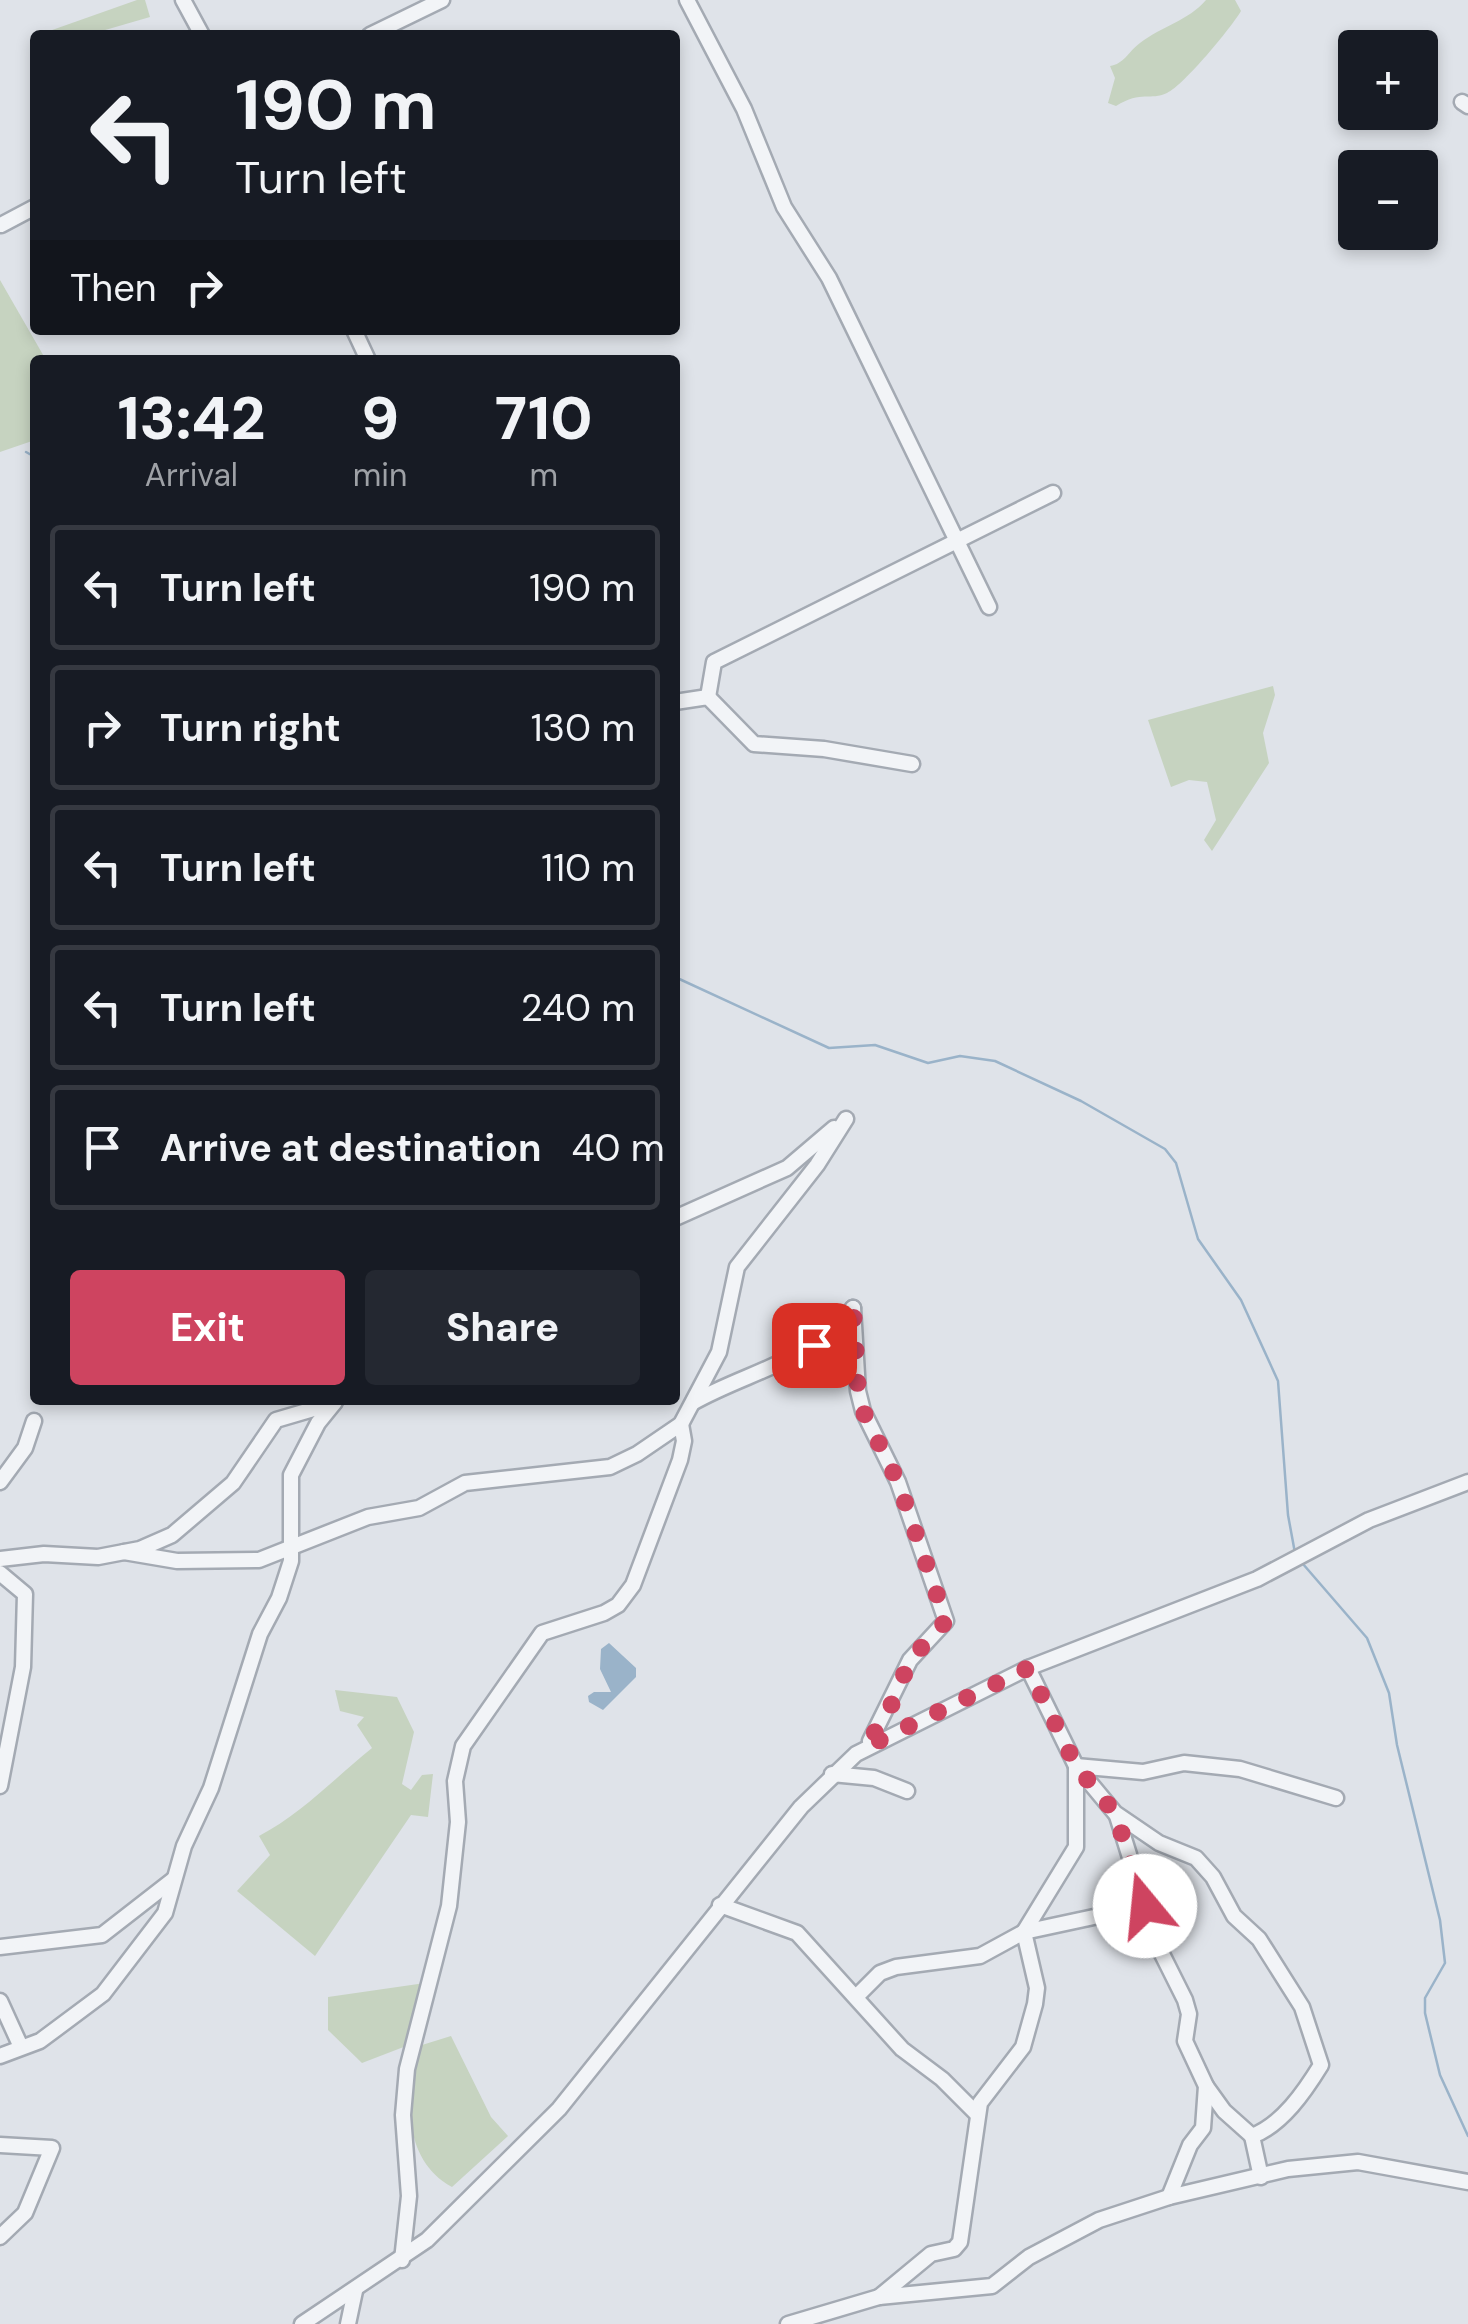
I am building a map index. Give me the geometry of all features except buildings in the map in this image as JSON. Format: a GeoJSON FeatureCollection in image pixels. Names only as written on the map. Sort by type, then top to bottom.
{"type":"FeatureCollection","features":[{"type":"Feature","properties":{"kind":"street"},"geometry":{"type":"LineString","coordinates":[[182,0],[199,30]]}},
{"type":"Feature","properties":{"kind":"street"},"geometry":{"type":"LineString","coordinates":[[380,30],[442,0]]}},
{"type":"Feature","properties":{"kind":"street"},"geometry":{"type":"LineString","coordinates":[[687,0],[744,109],[784,206],[829,278],[989,607]]}},
{"type":"Feature","properties":{"kind":"street"},"geometry":{"type":"LineString","coordinates":[[1,225],[30,210]]}},
{"type":"Feature","properties":{"kind":"street"},"geometry":{"type":"LineString","coordinates":[[708,697],[714,662],[1053,492]]}},
{"type":"Feature","properties":{"kind":"street"},"geometry":{"type":"LineString","coordinates":[[680,701],[708,697]]}},
{"type":"Feature","properties":{"kind":"street"},"geometry":{"type":"LineString","coordinates":[[708,697],[754,744],[824,749],[912,764]]}},
{"type":"Feature","properties":{"kind":"street"},"geometry":{"type":"LineString","coordinates":[[124,1552],[177,1561],[235,1562],[290,1551],[312,1536],[368,1517],[418,1508],[466,1483],[610,1467],[681,1424],[720,1352],[737,1267],[817,1165],[846,1118],[787,1168],[680,1216]]}},
{"type":"Feature","properties":{"kind":"street"},"geometry":{"type":"LineString","coordinates":[[694,1402],[800,1354],[836,1331],[853,1308],[858,1391],[863,1411],[898,1482],[946,1621],[910,1660],[893,1702],[866,1747]]}},
{"type":"Feature","properties":{"kind":"street"},"geometry":{"type":"LineString","coordinates":[[0,1560],[44,1554],[98,1558],[172,1535],[234,1483],[276,1420],[326,1405]]}},
{"type":"Feature","properties":{"kind":"street"},"geometry":{"type":"LineString","coordinates":[[0,2056],[40,2042],[104,1994],[165,1913],[192,1824],[211,1788],[243,1695],[260,1634],[280,1598],[290,1551],[291,1474],[318,1423],[335,1405]]}},
{"type":"Feature","properties":{"kind":"street"},"geometry":{"type":"LineString","coordinates":[[0,1482],[24,1448],[34,1421]]}},
{"type":"Feature","properties":{"kind":"street"},"geometry":{"type":"LineString","coordinates":[[402,2260],[409,2196],[403,2116],[407,2069],[449,1906],[458,1822],[455,1782],[463,1746],[542,1634],[618,1605],[639,1576],[680,1460],[684,1441],[681,1424]]}},
{"type":"Feature","properties":{"kind":"street"},"geometry":{"type":"LineString","coordinates":[[306,2323],[402,2260],[469,2201],[566,2101],[720,1905],[832,1774],[866,1747],[1028,1668],[1258,1579],[1369,1520],[1468,1482]]}},
{"type":"Feature","properties":{"kind":"street"},"geometry":{"type":"LineString","coordinates":[[0,1573],[6,1589],[25,1594],[23,1667],[0,1786]]}},
{"type":"Feature","properties":{"kind":"street"},"geometry":{"type":"LineString","coordinates":[[1028,1668],[1076,1766],[1115,1813],[1206,1868],[1234,1916],[1258,1939],[1302,2007],[1321,2064],[1266,2131],[1252,2136]]}},
{"type":"Feature","properties":{"kind":"street"},"geometry":{"type":"LineString","coordinates":[[1076,1766],[1143,1772],[1184,1764],[1240,1769],[1336,1798]]}},
{"type":"Feature","properties":{"kind":"street"},"geometry":{"type":"LineString","coordinates":[[879,2297],[931,2254],[959,2246],[976,2114],[982,2096],[1018,2056],[1030,2026],[1037,1988],[1024,1932],[1076,1846],[1076,1766]]}},
{"type":"Feature","properties":{"kind":"street"},"geometry":{"type":"LineString","coordinates":[[832,1774],[874,1778],[907,1790]]}},
{"type":"Feature","properties":{"kind":"street"},"geometry":{"type":"LineString","coordinates":[[1115,1813],[1166,1965],[1185,2000],[1189,2014],[1185,2041],[1206,2086],[1224,2111],[1252,2136],[1261,2177]]}},
{"type":"Feature","properties":{"kind":"street"},"geometry":{"type":"LineString","coordinates":[[0,1947],[102,1936],[176,1877]]}},
{"type":"Feature","properties":{"kind":"street"},"geometry":{"type":"LineString","coordinates":[[720,1905],[798,1933],[902,2049],[942,2079],[976,2114]]}},
{"type":"Feature","properties":{"kind":"street"},"geometry":{"type":"LineString","coordinates":[[857,1996],[887,1970],[980,1956],[1024,1932],[1145,1906]]}},
{"type":"Feature","properties":{"kind":"street"},"geometry":{"type":"LineString","coordinates":[[0,2000],[21,2048]]}},
{"type":"Feature","properties":{"kind":"street"},"geometry":{"type":"LineString","coordinates":[[0,2027],[21,2048]]}},
{"type":"Feature","properties":{"kind":"street"},"geometry":{"type":"LineString","coordinates":[[1169,2197],[1190,2145],[1203,2128],[1206,2086]]}},
{"type":"Feature","properties":{"kind":"street"},"geometry":{"type":"LineString","coordinates":[[0,2145],[52,2148],[31,2204],[0,2237]]}},
{"type":"Feature","properties":{"kind":"street"},"geometry":{"type":"LineString","coordinates":[[788,2324],[879,2297],[992,2286],[1071,2232],[1169,2197],[1288,2170],[1358,2162],[1468,2182]]}},
{"type":"Feature","properties":{"kind":"street"},"geometry":{"type":"LineString","coordinates":[[348,2324],[355,2291]]}},
{"type":"Feature","properties":{"kind":"green space"},"geometry":{"type":"Polygon","coordinates":[[[137,0],[145,0],[150,17],[105,30],[52,30],[137,0]]]}},
{"type":"Feature","properties":{"kind":"green space"},"geometry":{"type":"Polygon","coordinates":[[[1206,0],[1235,0],[1241,11],[1195,68],[1167,93],[1133,98],[1116,106],[1108,103],[1115,78],[1110,66],[1206,0]]]}},
{"type":"Feature","properties":{"kind":"green space"},"geometry":{"type":"Polygon","coordinates":[[[0,280],[43,355],[30,355],[30,442],[0,452],[0,280]]]}},
{"type":"Feature","properties":{"kind":"green space"},"geometry":{"type":"Polygon","coordinates":[[[1273,686],[1275,695],[1263,733],[1269,763],[1212,851],[1204,840],[1216,820],[1207,782],[1189,780],[1171,787],[1148,720],[1273,686]]]}},
{"type":"Feature","properties":{"kind":"green space"},"geometry":{"type":"Polygon","coordinates":[[[335,1690],[397,1697],[414,1732],[402,1784],[411,1790],[422,1775],[433,1774],[428,1817],[411,1815],[315,1956],[237,1891],[270,1855],[259,1836],[303,1806],[372,1748],[357,1725],[364,1717],[340,1711],[335,1690]]]}},
{"type":"Feature","properties":{"kind":"green space"},"geometry":{"type":"Polygon","coordinates":[[[432,1982],[414,2043],[362,2063],[328,2030],[328,1997],[432,1982]]]}},
{"type":"Feature","properties":{"kind":"green space"},"geometry":{"type":"Polygon","coordinates":[[[451,2036],[491,2117],[508,2136],[452,2187],[423,2160],[412,2124],[411,2104],[422,2045],[451,2036]]]}},
{"type":"Feature","properties":{"kind":"water"},"geometry":{"type":"Polygon","coordinates":[[[609,1643],[636,1668],[636,1677],[603,1710],[589,1702],[588,1696],[611,1692],[600,1669],[601,1649],[609,1643]]]}},
{"type":"Feature","properties":{"kind":"waterway"},"geometry":{"type":"LineString","coordinates":[[26,452],[30,454]]}},
{"type":"Feature","properties":{"kind":"waterway"},"geometry":{"type":"LineString","coordinates":[[680,979],[829,1048],[875,1045],[928,1063],[960,1056],[995,1061],[1081,1101],[1165,1149],[1176,1163],[1198,1239],[1241,1300],[1278,1381],[1288,1515],[1295,1553]]}},
{"type":"Feature","properties":{"kind":"waterway"},"geometry":{"type":"LineString","coordinates":[[1303,1564],[1367,1638],[1389,1693],[1397,1745],[1440,1920],[1445,1963],[1425,1998],[1425,2013],[1440,2075],[1468,2136]]}},
{"type":"Feature","properties":{"kind":"route"},"geometry":{"type":"LineString","coordinates":[[814,1345],[836,1331],[853,1308],[858,1391],[863,1411],[898,1482],[946,1621],[910,1660],[882,1725],[866,1747],[1028,1668],[1076,1766],[1115,1813],[1145,1906]]}}]}
